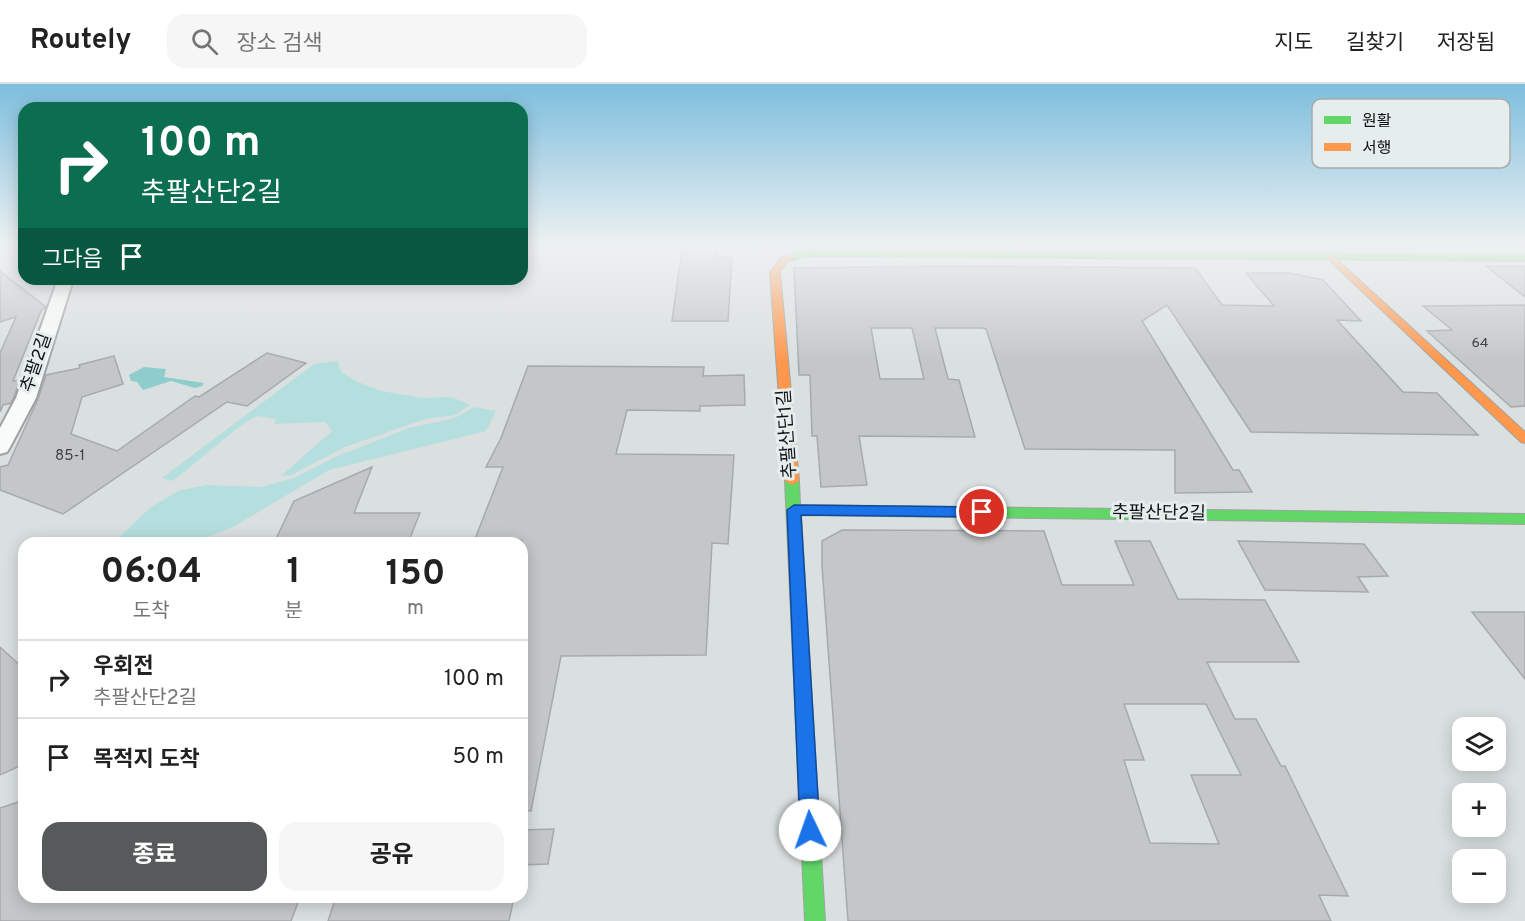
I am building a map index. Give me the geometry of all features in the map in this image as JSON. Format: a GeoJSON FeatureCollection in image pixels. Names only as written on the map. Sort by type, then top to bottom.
{"type":"FeatureCollection","features":[{"type":"Feature","properties":{"kind":"street","name":"추팔산단1길"},"geometry":{"type":"LineString","coordinates":[[776,284],[794,510],[815,921]]}},
{"type":"Feature","properties":{"kind":"street"},"geometry":{"type":"LineString","coordinates":[[1361,284],[1525,439]]}},
{"type":"Feature","properties":{"kind":"street","name":"추팔2길"},"geometry":{"type":"LineString","coordinates":[[0,447],[26,398],[65,285]]}},
{"type":"Feature","properties":{"kind":"street","name":"추팔산단2길"},"geometry":{"type":"LineString","coordinates":[[794,510],[1525,519]]}},
{"type":"Feature","properties":{"kind":"shaded area"},"geometry":{"type":"Polygon","coordinates":[[[338,361],[341,372],[381,391],[422,398],[452,397],[470,405],[455,415],[425,419],[345,447],[291,475],[281,476],[332,431],[325,422],[274,424],[277,419],[257,416],[240,426],[173,481],[162,478],[314,364],[338,361]]]}},
{"type":"Feature","properties":{"kind":"shaded area"},"geometry":{"type":"Polygon","coordinates":[[[144,367],[166,369],[164,377],[204,383],[195,388],[171,381],[143,390],[137,382],[131,381],[129,375],[144,367]]]}},
{"type":"Feature","properties":{"kind":"shaded area"},"geometry":{"type":"Polygon","coordinates":[[[474,407],[496,411],[486,431],[329,470],[233,527],[216,534],[206,537],[119,537],[150,508],[178,491],[206,485],[261,487],[294,478],[335,457],[409,428],[455,418],[474,407]]]}},
{"type":"Feature","properties":{"kind":"building"},"geometry":{"type":"Polygon","coordinates":[[[0,284],[17,284],[46,307],[41,311],[13,381],[20,380],[14,397],[11,403],[3,405],[0,412],[0,353],[16,317],[0,322],[0,284]]]}},
{"type":"Feature","properties":{"kind":"building"},"geometry":{"type":"Polygon","coordinates":[[[677,284],[730,284],[728,321],[672,321],[677,284]]]}},
{"type":"Feature","properties":{"kind":"building"},"geometry":{"type":"Polygon","coordinates":[[[795,284],[1207,284],[1222,305],[1274,306],[1255,284],[1327,284],[1361,321],[1337,320],[1403,392],[1437,393],[1478,435],[1251,432],[1167,305],[1142,321],[1233,470],[1239,470],[1252,492],[1175,493],[1175,450],[1025,449],[986,329],[982,328],[935,328],[948,379],[959,380],[975,437],[859,436],[867,485],[821,487],[817,436],[812,436],[810,375],[799,375],[795,284]],[[871,328],[880,379],[924,379],[912,328],[871,328]]]}},
{"type":"Feature","properties":{"kind":"building"},"geometry":{"type":"Polygon","coordinates":[[[1509,284],[1525,284],[1525,297],[1509,284]]]}},
{"type":"Feature","properties":{"kind":"building"},"geometry":{"type":"Polygon","coordinates":[[[1525,305],[1525,406],[1511,407],[1427,331],[1452,330],[1423,306],[1525,305]]]}},
{"type":"Feature","properties":{"kind":"building"},"geometry":{"type":"Polygon","coordinates":[[[267,353],[306,363],[247,406],[227,402],[63,514],[0,490],[0,467],[8,465],[38,399],[46,375],[80,368],[79,365],[114,356],[123,384],[82,397],[71,434],[117,451],[195,396],[199,397],[267,353]]]}},
{"type":"Feature","properties":{"kind":"building"},"geometry":{"type":"Polygon","coordinates":[[[528,366],[704,367],[703,376],[744,375],[745,405],[700,406],[700,411],[627,410],[616,454],[734,455],[728,544],[712,543],[706,655],[561,656],[531,811],[528,811],[528,537],[476,537],[503,467],[486,467],[501,438],[528,366]]]}},
{"type":"Feature","properties":{"kind":"building"},"geometry":{"type":"Polygon","coordinates":[[[372,467],[354,513],[420,513],[410,537],[277,537],[294,501],[372,467]]]}},
{"type":"Feature","properties":{"kind":"building"},"geometry":{"type":"Polygon","coordinates":[[[842,530],[1044,531],[1062,585],[1134,585],[1115,541],[1150,541],[1178,599],[1265,600],[1299,662],[1207,662],[1235,719],[1256,719],[1281,766],[1285,766],[1348,896],[1319,895],[1331,921],[848,921],[822,541],[842,530]],[[1124,704],[1144,760],[1124,760],[1150,843],[1219,844],[1191,775],[1241,775],[1206,704],[1124,704]]]}},
{"type":"Feature","properties":{"kind":"building"},"geometry":{"type":"Polygon","coordinates":[[[1238,541],[1364,544],[1388,576],[1358,577],[1368,592],[1265,590],[1238,541]]]}},
{"type":"Feature","properties":{"kind":"building"},"geometry":{"type":"Polygon","coordinates":[[[1472,612],[1525,612],[1525,679],[1472,612]]]}},
{"type":"Feature","properties":{"kind":"building"},"geometry":{"type":"Polygon","coordinates":[[[0,647],[18,664],[18,767],[0,775],[0,647]]]}},
{"type":"Feature","properties":{"kind":"building"},"geometry":{"type":"Polygon","coordinates":[[[18,802],[18,903],[298,903],[291,921],[0,921],[0,808],[18,802]]]}},
{"type":"Feature","properties":{"kind":"building"},"geometry":{"type":"Polygon","coordinates":[[[554,829],[548,864],[528,865],[528,830],[554,829]]]}},
{"type":"Feature","properties":{"kind":"building"},"geometry":{"type":"Polygon","coordinates":[[[334,903],[513,903],[509,921],[328,921],[334,903]]]}},
{"type":"Feature","properties":{"kind":"traffic: fast"},"geometry":{"type":"LineString","coordinates":[[792,481],[815,921]]}},
{"type":"Feature","properties":{"kind":"traffic: fast"},"geometry":{"type":"LineString","coordinates":[[794,510],[1525,519]]}},
{"type":"Feature","properties":{"kind":"traffic: slow"},"geometry":{"type":"LineString","coordinates":[[776,284],[792,481]]}},
{"type":"Feature","properties":{"kind":"traffic: slow"},"geometry":{"type":"LineString","coordinates":[[1360,284],[1525,439]]}},
{"type":"Feature","properties":{"kind":"route"},"geometry":{"type":"LineString","coordinates":[[810,830],[794,510],[982,512]]}}]}
